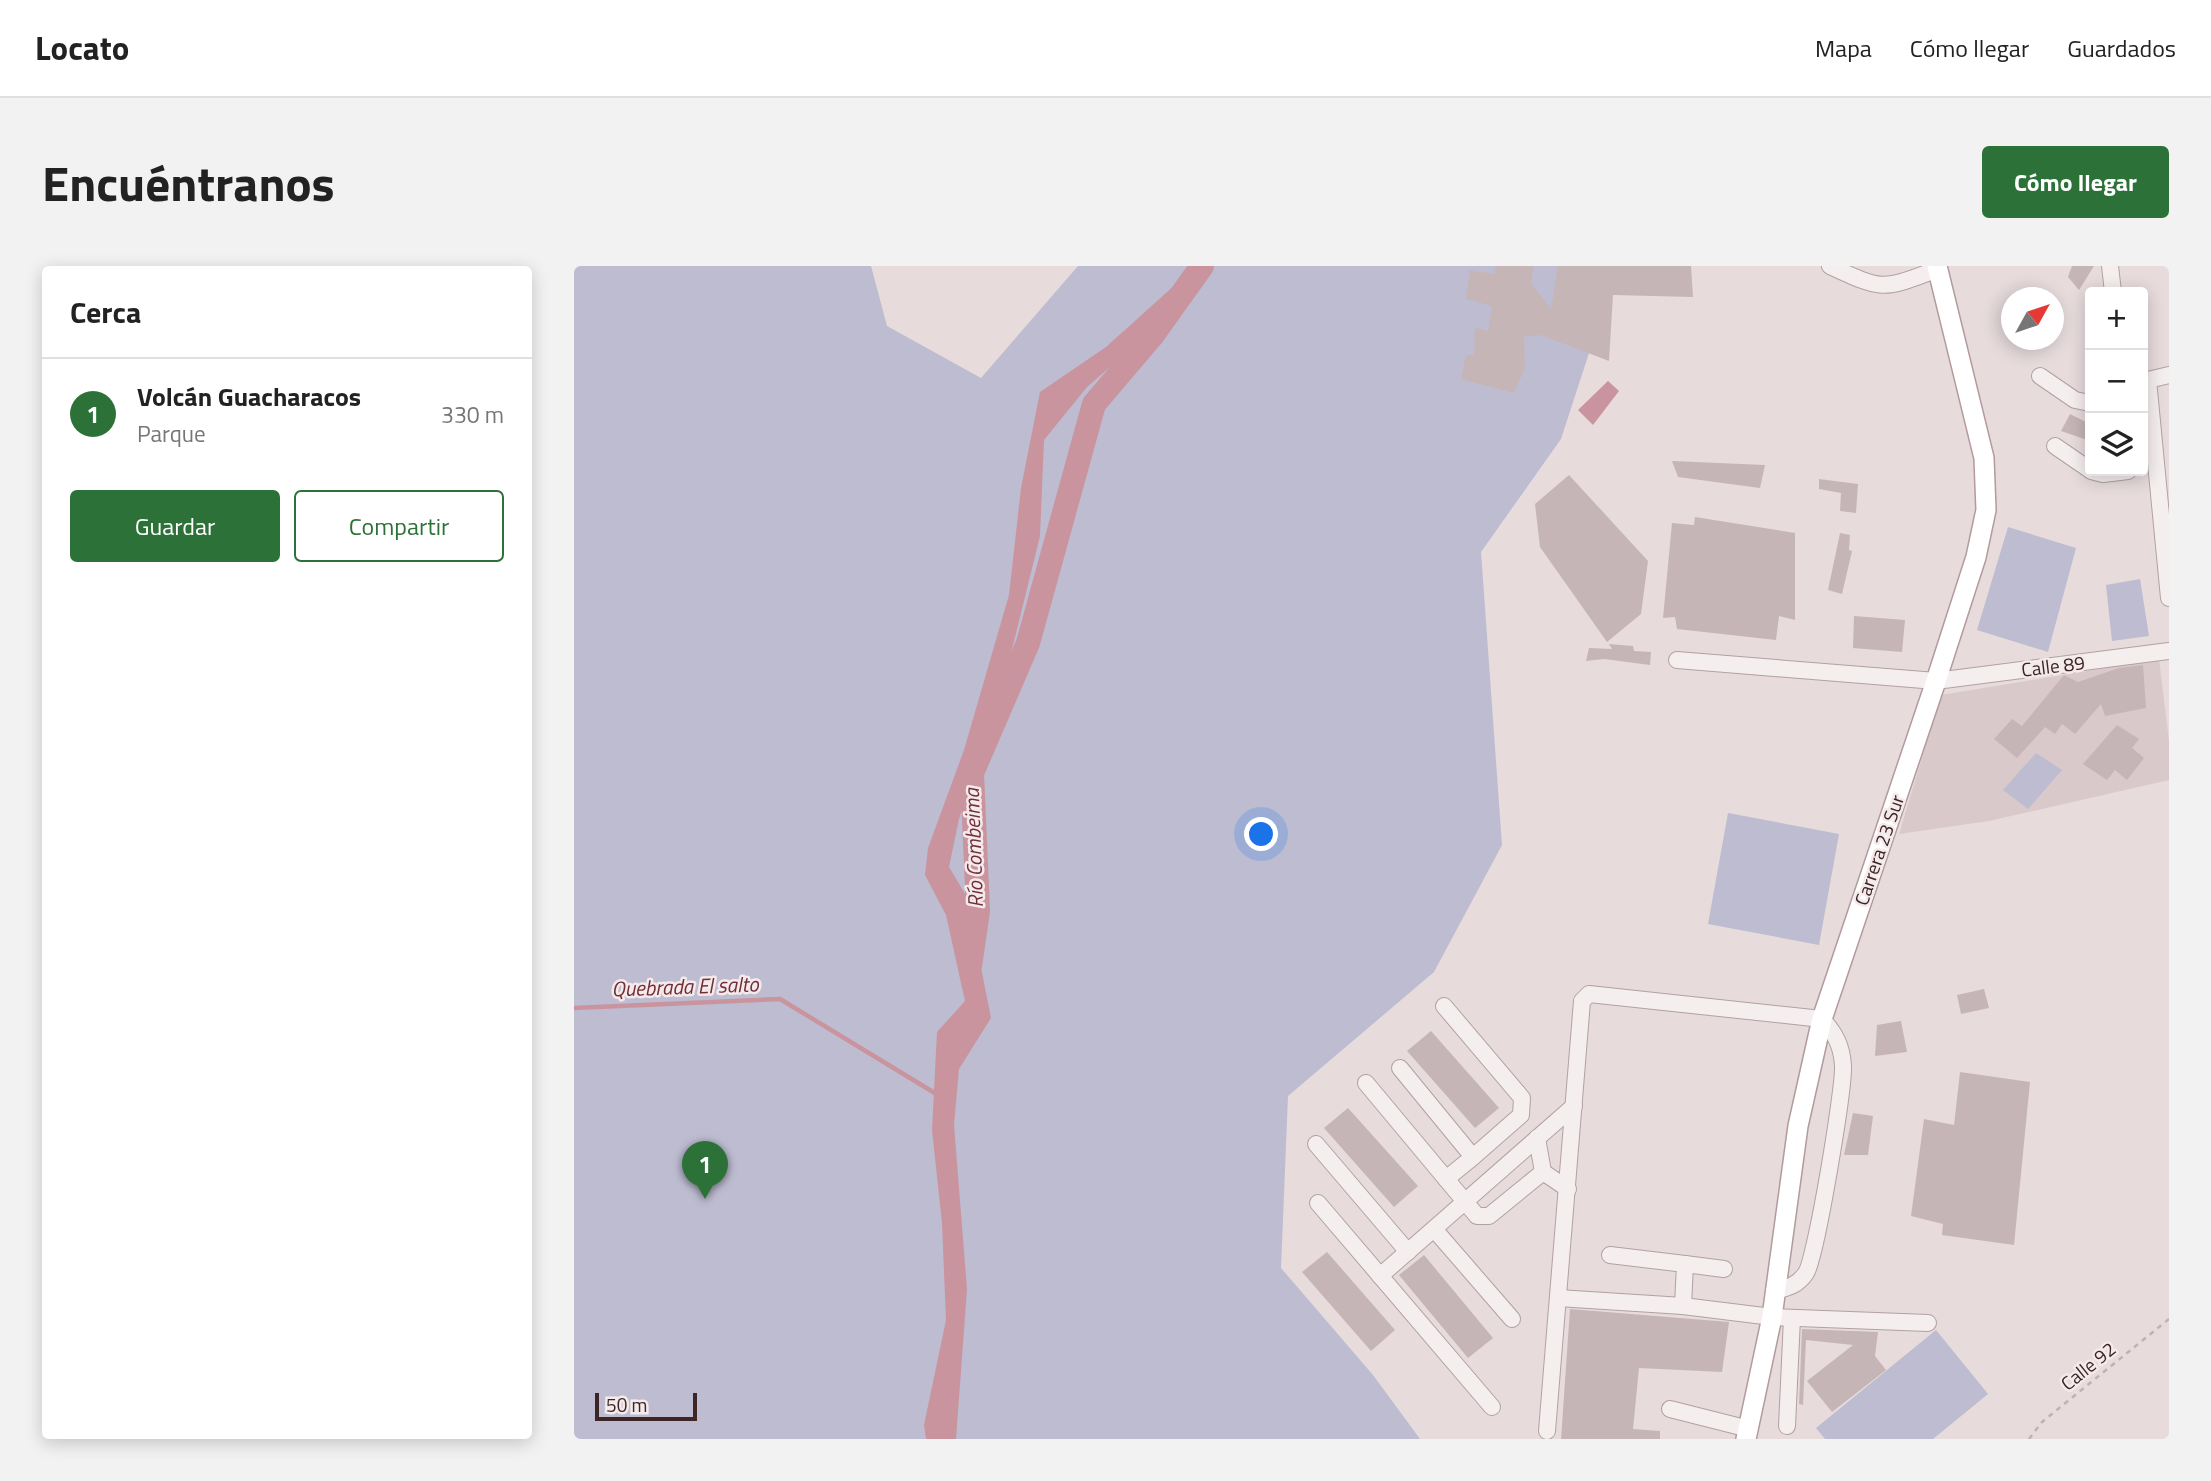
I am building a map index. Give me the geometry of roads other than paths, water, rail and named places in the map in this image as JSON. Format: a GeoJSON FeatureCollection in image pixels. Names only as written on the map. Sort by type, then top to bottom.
{"type":"FeatureCollection","features":[{"type":"Feature","properties":{"kind":"main road","name":"Carrera 23 Sur"},"geometry":{"type":"LineString","coordinates":[[1747,1434],[1772,1317],[1798,1126],[1822,1018],[1936,681],[1976,557],[1986,510],[1984,458],[1937,268]]}},
{"type":"Feature","properties":{"kind":"street"},"geometry":{"type":"LineString","coordinates":[[1830,266],[1871,285],[1887,287],[1937,268]]}},
{"type":"Feature","properties":{"kind":"street"},"geometry":{"type":"LineString","coordinates":[[2110,266],[2112,287]]}},
{"type":"Feature","properties":{"kind":"street"},"geometry":{"type":"LineString","coordinates":[[2148,382],[2169,375]]}},
{"type":"Feature","properties":{"kind":"street"},"geometry":{"type":"LineString","coordinates":[[2040,376],[2076,400],[2085,403]]}},
{"type":"Feature","properties":{"kind":"street"},"geometry":{"type":"LineString","coordinates":[[2146,413],[2149,468],[2169,598]]}},
{"type":"Feature","properties":{"kind":"street"},"geometry":{"type":"LineString","coordinates":[[2055,446],[2085,467]]}},
{"type":"Feature","properties":{"kind":"street","name":"Calle 89"},"geometry":{"type":"LineString","coordinates":[[1677,660],[1936,681],[2169,651]]}},
{"type":"Feature","properties":{"kind":"street"},"geometry":{"type":"LineString","coordinates":[[1547,1431],[1569,1189],[1582,1001],[1589,994],[1822,1018],[1837,1038],[1843,1070],[1811,1264],[1800,1280],[1790,1288],[1774,1291]]}},
{"type":"Feature","properties":{"kind":"street"},"geometry":{"type":"LineString","coordinates":[[1444,1006],[1522,1098],[1521,1115],[1446,1179]]}},
{"type":"Feature","properties":{"kind":"street"},"geometry":{"type":"LineString","coordinates":[[1400,1068],[1473,1157]]}},
{"type":"Feature","properties":{"kind":"street"},"geometry":{"type":"LineString","coordinates":[[1366,1083],[1477,1216],[1489,1216],[1543,1172]]}},
{"type":"Feature","properties":{"kind":"street"},"geometry":{"type":"LineString","coordinates":[[1380,1276],[1574,1106]]}},
{"type":"Feature","properties":{"kind":"street"},"geometry":{"type":"LineString","coordinates":[[1537,1139],[1543,1172],[1569,1189]]}},
{"type":"Feature","properties":{"kind":"street"},"geometry":{"type":"LineString","coordinates":[[1315,1144],[1408,1252]]}},
{"type":"Feature","properties":{"kind":"street"},"geometry":{"type":"LineString","coordinates":[[1318,1203],[1492,1407]]}},
{"type":"Feature","properties":{"kind":"street"},"geometry":{"type":"LineString","coordinates":[[1434,1229],[1512,1319]]}},
{"type":"Feature","properties":{"kind":"street"},"geometry":{"type":"LineString","coordinates":[[1610,1255],[1724,1269]]}},
{"type":"Feature","properties":{"kind":"street"},"geometry":{"type":"LineString","coordinates":[[1682,1306],[1685,1264]]}},
{"type":"Feature","properties":{"kind":"street"},"geometry":{"type":"LineString","coordinates":[[1558,1298],[1682,1306],[1772,1317],[1928,1323]]}},
{"type":"Feature","properties":{"kind":"street"},"geometry":{"type":"LineString","coordinates":[[1787,1426],[1792,1318]]}},
{"type":"Feature","properties":{"kind":"street"},"geometry":{"type":"LineString","coordinates":[[1670,1409],[1747,1434]]}},
{"type":"Feature","properties":{"kind":"waterway","name":"Río Combeima"},"geometry":{"type":"LineString","coordinates":[[970,966],[978,911],[972,773],[1028,643],[1094,404],[1152,336],[1202,266]]}},
{"type":"Feature","properties":{"kind":"waterway","name":"Quebrada El salto"},"geometry":{"type":"LineString","coordinates":[[574,1008],[780,999],[938,1095]]}},
{"type":"Feature","properties":{"kind":"place","name":"Volcán Guacharacos"},"geometry":{"type":"Point","coordinates":[705,1199]}}]}
